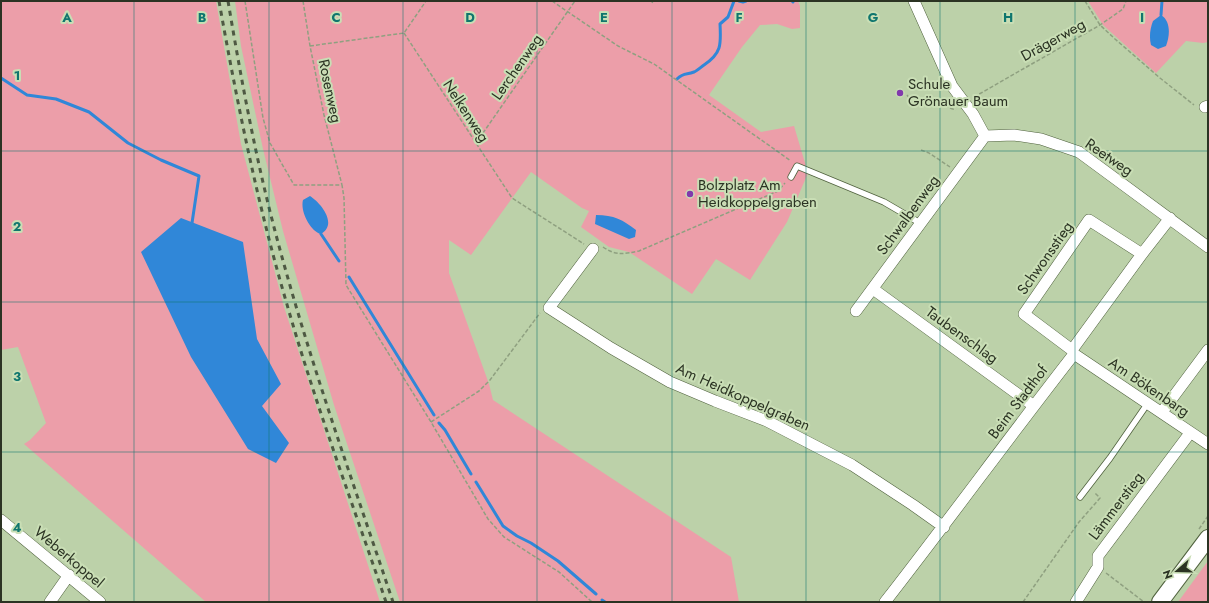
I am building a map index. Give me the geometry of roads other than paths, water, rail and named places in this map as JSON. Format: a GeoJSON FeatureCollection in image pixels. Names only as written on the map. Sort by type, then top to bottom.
{"type":"FeatureCollection","features":[{"type":"Feature","properties":{"kind":"main road"},"geometry":{"type":"LineString","coordinates":[[1160,602],[1208,538]]}},
{"type":"Feature","properties":{"kind":"street"},"geometry":{"type":"LineString","coordinates":[[914,1],[952,86],[973,114],[985,136]]}},
{"type":"Feature","properties":{"kind":"street","name":"Reetweg"},"geometry":{"type":"LineString","coordinates":[[985,136],[1014,135],[1041,139],[1079,152],[1208,247]]}},
{"type":"Feature","properties":{"kind":"street","name":"Schwalbenweg"},"geometry":{"type":"LineString","coordinates":[[856,311],[985,136]]}},
{"type":"Feature","properties":{"kind":"street","name":"Beim Stadthof"},"geometry":{"type":"LineString","coordinates":[[885,602],[944,527],[1034,406],[1142,254],[1170,218]]}},
{"type":"Feature","properties":{"kind":"street","name":"Schwonsstieg"},"geometry":{"type":"LineString","coordinates":[[1073,352],[1024,314],[1089,220],[1142,254]]}},
{"type":"Feature","properties":{"kind":"street","name":"Am Heidkoppelgraben"},"geometry":{"type":"LineString","coordinates":[[592,249],[549,308],[611,348],[670,382],[767,421],[852,465],[944,527]]}},
{"type":"Feature","properties":{"kind":"street","name":"Taubenschlag"},"geometry":{"type":"LineString","coordinates":[[873,289],[1034,406]]}},
{"type":"Feature","properties":{"kind":"street"},"geometry":{"type":"LineString","coordinates":[[1162,412],[1208,350]]}},
{"type":"Feature","properties":{"kind":"street","name":"Am Bökenbarg"},"geometry":{"type":"LineString","coordinates":[[1073,352],[1208,444]]}},
{"type":"Feature","properties":{"kind":"street","name":"Lämmerstieg"},"geometry":{"type":"LineString","coordinates":[[1076,602],[1098,567],[1098,556],[1190,433]]}},
{"type":"Feature","properties":{"kind":"street","name":"Weberkoppel"},"geometry":{"type":"LineString","coordinates":[[1,520],[100,602]]}},
{"type":"Feature","properties":{"kind":"street"},"geometry":{"type":"LineString","coordinates":[[50,602],[68,575]]}},
{"type":"Feature","properties":{"kind":"lane"},"geometry":{"type":"LineString","coordinates":[[791,177],[797,166],[884,202],[920,223]]}},
{"type":"Feature","properties":{"kind":"lane"},"geometry":{"type":"LineString","coordinates":[[1080,497],[1110,458],[1148,403]]}},
{"type":"Feature","properties":{"kind":"water"},"geometry":{"type":"Polygon","coordinates":[[[1161,15],[1167,21],[1169,33],[1166,46],[1158,49],[1151,45],[1150,33],[1153,21],[1161,15]]]}},
{"type":"Feature","properties":{"kind":"water"},"geometry":{"type":"Polygon","coordinates":[[[310,196],[323,208],[328,219],[326,230],[321,234],[313,229],[304,215],[302,204],[303,200],[310,196]]]}},
{"type":"Feature","properties":{"kind":"water"},"geometry":{"type":"Polygon","coordinates":[[[596,215],[613,217],[627,223],[636,230],[635,237],[629,239],[595,224],[596,215]]]}},
{"type":"Feature","properties":{"kind":"water"},"geometry":{"type":"Polygon","coordinates":[[[181,218],[243,242],[257,339],[281,384],[262,406],[289,443],[276,463],[248,449],[191,357],[141,252],[181,218]]]}},
{"type":"Feature","properties":{"kind":"waterway"},"geometry":{"type":"LineString","coordinates":[[677,79],[683,74],[696,71],[710,61],[717,52],[720,43],[720,24],[728,17],[734,1]]}},
{"type":"Feature","properties":{"kind":"waterway"},"geometry":{"type":"LineString","coordinates":[[739,1],[746,1]]}},
{"type":"Feature","properties":{"kind":"waterway"},"geometry":{"type":"LineString","coordinates":[[1161,15],[1162,1]]}},
{"type":"Feature","properties":{"kind":"waterway"},"geometry":{"type":"LineString","coordinates":[[1,78],[27,95],[56,99],[89,112],[128,143],[161,160],[199,176],[192,223]]}},
{"type":"Feature","properties":{"kind":"waterway"},"geometry":{"type":"LineString","coordinates":[[321,234],[339,261]]}},
{"type":"Feature","properties":{"kind":"waterway"},"geometry":{"type":"LineString","coordinates":[[349,277],[434,415]]}},
{"type":"Feature","properties":{"kind":"waterway"},"geometry":{"type":"LineString","coordinates":[[439,423],[445,430],[471,474]]}},
{"type":"Feature","properties":{"kind":"waterway"},"geometry":{"type":"LineString","coordinates":[[476,482],[503,526],[558,561],[596,594]]}},
{"type":"Feature","properties":{"kind":"railway"},"geometry":{"type":"LineString","coordinates":[[219,1],[248,152],[276,264],[309,377],[386,602]]}},
{"type":"Feature","properties":{"kind":"railway"},"geometry":{"type":"LineString","coordinates":[[228,1],[243,88],[275,231],[331,418],[393,602]]}},
{"type":"Feature","properties":{"kind":"place","name":"Schule Grönauer Baum"},"geometry":{"type":"Point","coordinates":[900,93]}},
{"type":"Feature","properties":{"kind":"place","name":"Bolzplatz Am Heidkoppelgraben"},"geometry":{"type":"Point","coordinates":[690,194]}}]}
